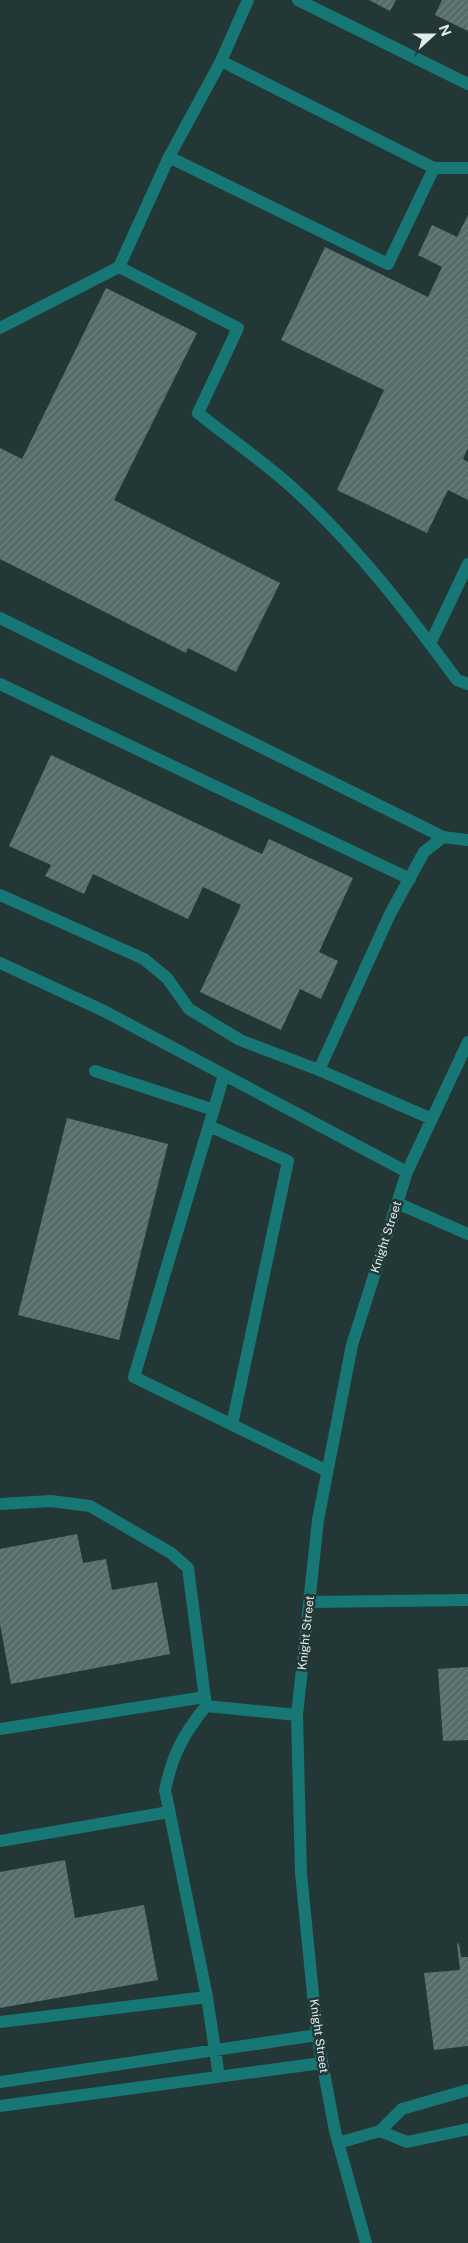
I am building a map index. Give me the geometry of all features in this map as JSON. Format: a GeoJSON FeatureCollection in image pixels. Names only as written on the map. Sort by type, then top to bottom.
{"type":"FeatureCollection","features":[{"type":"Feature","properties":{"kind":"street"},"geometry":{"type":"LineString","coordinates":[[0,328],[119,267],[169,157],[221,62],[248,0]]}},
{"type":"Feature","properties":{"kind":"street"},"geometry":{"type":"LineString","coordinates":[[298,0],[468,84]]}},
{"type":"Feature","properties":{"kind":"street"},"geometry":{"type":"LineString","coordinates":[[221,62],[434,168],[468,168]]}},
{"type":"Feature","properties":{"kind":"street"},"geometry":{"type":"LineString","coordinates":[[169,157],[388,264],[434,168]]}},
{"type":"Feature","properties":{"kind":"street"},"geometry":{"type":"LineString","coordinates":[[119,267],[238,328],[198,413],[295,490],[350,545],[392,593],[457,680],[468,684]]}},
{"type":"Feature","properties":{"kind":"street"},"geometry":{"type":"LineString","coordinates":[[430,644],[468,564]]}},
{"type":"Feature","properties":{"kind":"street"},"geometry":{"type":"LineString","coordinates":[[0,618],[443,837],[468,840]]}},
{"type":"Feature","properties":{"kind":"street"},"geometry":{"type":"LineString","coordinates":[[0,684],[410,879]]}},
{"type":"Feature","properties":{"kind":"street"},"geometry":{"type":"LineString","coordinates":[[319,1070],[390,914],[424,852],[443,837]]}},
{"type":"Feature","properties":{"kind":"street"},"geometry":{"type":"LineString","coordinates":[[0,895],[144,959],[168,978],[189,1009],[240,1040],[319,1070],[432,1119]]}},
{"type":"Feature","properties":{"kind":"street"},"geometry":{"type":"LineString","coordinates":[[0,963],[104,1011],[407,1172]]}},
{"type":"Feature","properties":{"kind":"street","name":"Knight Street"},"geometry":{"type":"LineString","coordinates":[[366,2243],[338,2143],[317,2035],[301,1873],[297,1715],[318,1520],[352,1345],[407,1172],[468,1042]]}},
{"type":"Feature","properties":{"kind":"street"},"geometry":{"type":"LineString","coordinates":[[95,1071],[214,1110]]}},
{"type":"Feature","properties":{"kind":"street"},"geometry":{"type":"LineString","coordinates":[[224,1075],[134,1377],[327,1471]]}},
{"type":"Feature","properties":{"kind":"street"},"geometry":{"type":"LineString","coordinates":[[209,1126],[288,1161],[232,1425]]}},
{"type":"Feature","properties":{"kind":"street"},"geometry":{"type":"LineString","coordinates":[[397,1203],[468,1234]]}},
{"type":"Feature","properties":{"kind":"street"},"geometry":{"type":"LineString","coordinates":[[0,1504],[51,1501],[90,1506],[171,1553],[188,1568],[205,1701],[186,1732],[171,1762],[165,1790],[207,1997],[218,2077]]}},
{"type":"Feature","properties":{"kind":"street"},"geometry":{"type":"LineString","coordinates":[[309,1602],[468,1600]]}},
{"type":"Feature","properties":{"kind":"street"},"geometry":{"type":"LineString","coordinates":[[0,1729],[205,1701],[297,1715]]}},
{"type":"Feature","properties":{"kind":"street"},"geometry":{"type":"LineString","coordinates":[[0,1841],[169,1812]]}},
{"type":"Feature","properties":{"kind":"street"},"geometry":{"type":"LineString","coordinates":[[0,2022],[207,1997]]}},
{"type":"Feature","properties":{"kind":"street"},"geometry":{"type":"LineString","coordinates":[[0,2082],[317,2035]]}},
{"type":"Feature","properties":{"kind":"street"},"geometry":{"type":"LineString","coordinates":[[0,2106],[322,2063]]}},
{"type":"Feature","properties":{"kind":"street"},"geometry":{"type":"LineString","coordinates":[[338,2143],[380,2131],[402,2109],[468,2090]]}},
{"type":"Feature","properties":{"kind":"street"},"geometry":{"type":"LineString","coordinates":[[380,2131],[407,2142],[468,2129]]}},
{"type":"Feature","properties":{"kind":"building"},"geometry":{"type":"Polygon","coordinates":[[[369,0],[396,0],[390,11],[369,0]]]}},
{"type":"Feature","properties":{"kind":"building"},"geometry":{"type":"Polygon","coordinates":[[[442,0],[468,0],[468,31],[435,15],[442,0]]]}},
{"type":"Feature","properties":{"kind":"building"},"geometry":{"type":"Polygon","coordinates":[[[468,215],[468,448],[463,459],[468,462],[468,500],[448,490],[427,533],[337,490],[384,390],[281,340],[325,247],[428,297],[442,267],[418,255],[432,225],[457,237],[468,215]]]}},
{"type":"Feature","properties":{"kind":"building"},"geometry":{"type":"Polygon","coordinates":[[[106,288],[197,333],[114,500],[280,583],[236,672],[188,648],[186,653],[0,559],[0,448],[22,459],[106,288]]]}},
{"type":"Feature","properties":{"kind":"building"},"geometry":{"type":"Polygon","coordinates":[[[51,755],[262,854],[269,839],[353,878],[319,952],[338,961],[321,999],[300,989],[281,1030],[200,992],[241,905],[203,887],[188,919],[93,874],[84,894],[45,876],[51,865],[9,846],[51,755]]]}},
{"type":"Feature","properties":{"kind":"building"},"geometry":{"type":"Polygon","coordinates":[[[67,1118],[168,1144],[119,1340],[18,1315],[67,1118]]]}},
{"type":"Feature","properties":{"kind":"building"},"geometry":{"type":"Polygon","coordinates":[[[77,1534],[83,1563],[106,1559],[112,1590],[157,1582],[170,1654],[11,1684],[0,1624],[0,1549],[77,1534]]]}},
{"type":"Feature","properties":{"kind":"building"},"geometry":{"type":"Polygon","coordinates":[[[468,1667],[468,1740],[443,1741],[438,1669],[468,1667]]]}},
{"type":"Feature","properties":{"kind":"building"},"geometry":{"type":"Polygon","coordinates":[[[65,1860],[75,1918],[144,1905],[158,1980],[0,2008],[0,1872],[65,1860]]]}},
{"type":"Feature","properties":{"kind":"building"},"geometry":{"type":"Polygon","coordinates":[[[459,1943],[461,1957],[468,1957],[468,2046],[434,2050],[424,1973],[460,1970],[457,1944],[459,1943]]]}}]}
